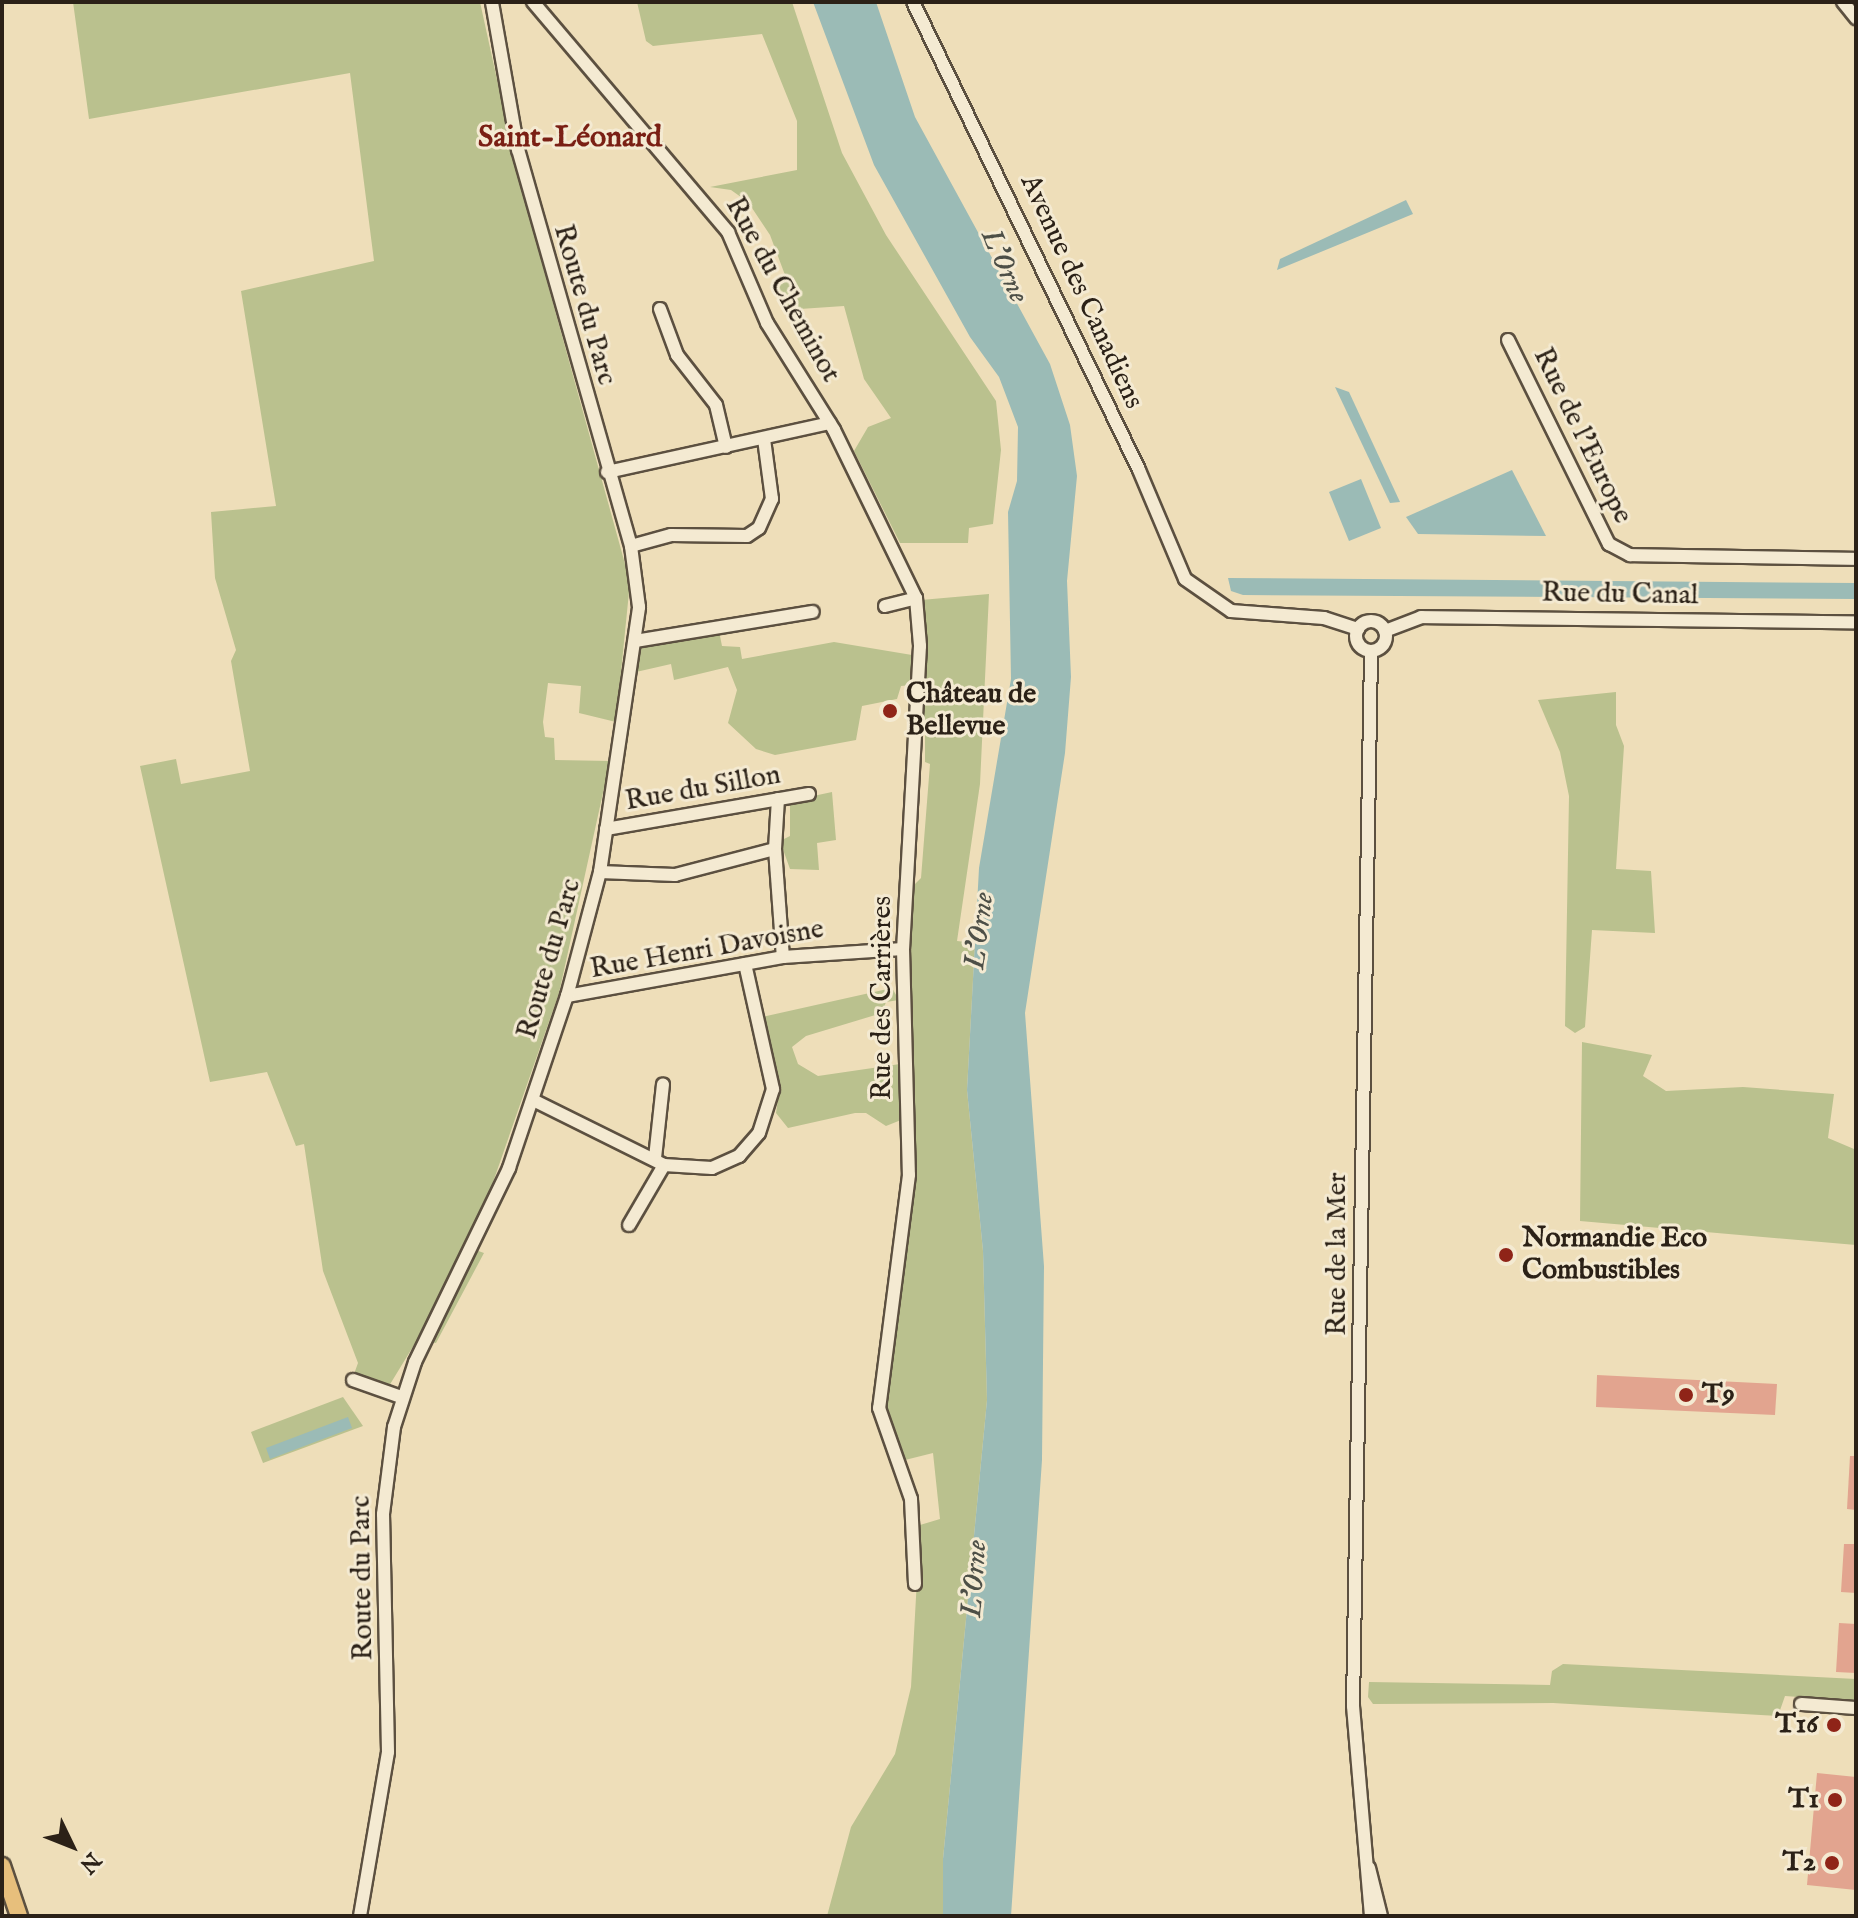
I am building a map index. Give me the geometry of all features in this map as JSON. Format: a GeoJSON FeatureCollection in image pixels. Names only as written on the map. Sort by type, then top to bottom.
{"type":"FeatureCollection","features":[{"type":"Feature","properties":{"kind":"main road"},"geometry":{"type":"LineString","coordinates":[[5,1873],[22,1916]]}},
{"type":"Feature","properties":{"kind":"street","name":"Route du Parc"},"geometry":{"type":"LineString","coordinates":[[360,1916],[385,1783],[383,1514],[401,1397],[494,1204],[567,996],[600,872],[635,641],[639,593],[631,546],[607,472],[518,150],[492,2]]}},
{"type":"Feature","properties":{"kind":"street","name":"Rue du Cheminot"},"geometry":{"type":"LineString","coordinates":[[533,2],[719,218],[767,323],[830,423]]}},
{"type":"Feature","properties":{"kind":"street","name":"Avenue des Canadiens"},"geometry":{"type":"LineString","coordinates":[[913,2],[1139,470],[1175,565],[1206,599],[1238,613],[1324,618],[1358,629]]}},
{"type":"Feature","properties":{"kind":"street"},"geometry":{"type":"LineString","coordinates":[[1843,2],[1856,18]]}},
{"type":"Feature","properties":{"kind":"street"},"geometry":{"type":"LineString","coordinates":[[660,309],[677,355],[716,405],[726,447]]}},
{"type":"Feature","properties":{"kind":"street","name":"Rue de l'Europe"},"geometry":{"type":"LineString","coordinates":[[1508,340],[1609,544],[1630,555],[1856,559]]}},
{"type":"Feature","properties":{"kind":"street"},"geometry":{"type":"LineString","coordinates":[[607,472],[830,423]]}},
{"type":"Feature","properties":{"kind":"street","name":"Rue des Carrières"},"geometry":{"type":"LineString","coordinates":[[830,423],[916,598],[920,646],[903,949],[909,1175],[879,1408],[911,1499],[915,1584]]}},
{"type":"Feature","properties":{"kind":"street"},"geometry":{"type":"LineString","coordinates":[[631,546],[671,535],[747,536],[759,528],[772,499],[764,439]]}},
{"type":"Feature","properties":{"kind":"street"},"geometry":{"type":"LineString","coordinates":[[885,606],[916,598]]}},
{"type":"Feature","properties":{"kind":"street"},"geometry":{"type":"LineString","coordinates":[[635,641],[813,612]]}},
{"type":"Feature","properties":{"kind":"street","name":"Rue du Canal"},"geometry":{"type":"LineString","coordinates":[[1385,631],[1421,617],[1856,622]]}},
{"type":"Feature","properties":{"kind":"street"},"geometry":{"type":"LineString","coordinates":[[1374,622],[1385,631],[1383,645],[1371,651],[1358,644],[1358,629],[1374,622]]}},
{"type":"Feature","properties":{"kind":"street","name":"Rue de la Mer"},"geometry":{"type":"LineString","coordinates":[[1371,651],[1353,1706],[1371,1916]]}},
{"type":"Feature","properties":{"kind":"street","name":"Rue du Sillon"},"geometry":{"type":"LineString","coordinates":[[606,829],[809,794]]}},
{"type":"Feature","properties":{"kind":"street"},"geometry":{"type":"LineString","coordinates":[[778,799],[775,849],[783,957]]}},
{"type":"Feature","properties":{"kind":"street"},"geometry":{"type":"LineString","coordinates":[[600,872],[675,875],[775,849]]}},
{"type":"Feature","properties":{"kind":"street","name":"Rue Henri Davoisne"},"geometry":{"type":"LineString","coordinates":[[567,996],[783,957],[903,949]]}},
{"type":"Feature","properties":{"kind":"street"},"geometry":{"type":"LineString","coordinates":[[533,1100],[659,1162],[728,1163],[749,1147],[767,1117],[773,1089],[745,964]]}},
{"type":"Feature","properties":{"kind":"street"},"geometry":{"type":"LineString","coordinates":[[629,1225],[659,1162],[663,1084]]}},
{"type":"Feature","properties":{"kind":"street"},"geometry":{"type":"LineString","coordinates":[[353,1380],[401,1397]]}},
{"type":"Feature","properties":{"kind":"street"},"geometry":{"type":"LineString","coordinates":[[1801,1704],[1856,1708]]}},
{"type":"Feature","properties":{"kind":"street","name":"Rue de la Mer"},"geometry":{"type":"LineString","coordinates":[[1365,1857],[1381,1916]]}},
{"type":"Feature","properties":{"kind":"green space"},"geometry":{"type":"Polygon","coordinates":[[[73,2],[480,2],[519,180],[630,582],[616,722],[579,713],[581,686],[548,683],[543,722],[545,737],[554,738],[555,760],[610,761],[559,993],[470,1248],[484,1253],[436,1343],[417,1340],[389,1386],[354,1374],[358,1363],[323,1271],[304,1144],[296,1146],[267,1072],[210,1082],[140,766],[176,759],[181,784],[250,771],[231,661],[236,650],[215,578],[211,512],[276,506],[241,291],[374,261],[350,73],[89,119],[73,2]]]}},
{"type":"Feature","properties":{"kind":"green space"},"geometry":{"type":"Polygon","coordinates":[[[637,2],[792,2],[842,153],[886,235],[996,401],[1001,450],[993,524],[969,528],[968,543],[900,543],[854,451],[868,427],[891,418],[864,379],[844,306],[785,310],[779,288],[785,275],[770,235],[748,202],[731,190],[710,187],[797,170],[797,121],[762,34],[653,46],[646,41],[637,2]]]}},
{"type":"Feature","properties":{"kind":"green space"},"geometry":{"type":"Polygon","coordinates":[[[989,594],[980,784],[957,941],[975,943],[967,1090],[983,1251],[987,1400],[943,1859],[943,1916],[827,1916],[851,1827],[895,1754],[911,1687],[920,1525],[940,1519],[933,1453],[901,1461],[883,1400],[916,1155],[908,945],[913,886],[921,878],[930,764],[925,762],[925,731],[917,731],[925,626],[921,600],[989,594]]]}},
{"type":"Feature","properties":{"kind":"green space"},"geometry":{"type":"Polygon","coordinates":[[[719,631],[722,646],[740,647],[742,659],[834,642],[912,655],[911,685],[901,686],[897,699],[862,706],[856,740],[775,755],[756,749],[728,723],[737,690],[728,667],[674,680],[671,664],[636,672],[641,648],[649,643],[719,631]]]}},
{"type":"Feature","properties":{"kind":"green space"},"geometry":{"type":"Polygon","coordinates":[[[1616,692],[1616,725],[1624,746],[1616,869],[1651,871],[1655,933],[1592,930],[1585,1027],[1575,1033],[1565,1026],[1569,796],[1560,752],[1538,700],[1616,692]]]}},
{"type":"Feature","properties":{"kind":"green space"},"geometry":{"type":"Polygon","coordinates":[[[832,792],[836,840],[817,843],[819,870],[790,869],[780,841],[790,836],[790,801],[832,792]]]}},
{"type":"Feature","properties":{"kind":"green space"},"geometry":{"type":"Polygon","coordinates":[[[892,988],[899,1000],[886,1002],[882,1013],[806,1036],[792,1047],[798,1064],[818,1076],[900,1064],[901,1120],[886,1126],[866,1113],[855,1113],[788,1128],[776,1113],[780,1085],[762,1017],[892,988]]]}},
{"type":"Feature","properties":{"kind":"green space"},"geometry":{"type":"Polygon","coordinates":[[[1582,1042],[1652,1055],[1643,1076],[1666,1091],[1743,1087],[1834,1094],[1828,1138],[1854,1149],[1856,1245],[1580,1221],[1582,1042]]]}},
{"type":"Feature","properties":{"kind":"green space"},"geometry":{"type":"Polygon","coordinates":[[[343,1397],[363,1426],[263,1463],[251,1432],[343,1397]]]}},
{"type":"Feature","properties":{"kind":"green space"},"geometry":{"type":"Polygon","coordinates":[[[1563,1664],[1856,1679],[1856,1701],[1785,1696],[1778,1716],[1553,1703],[1373,1704],[1368,1697],[1369,1682],[1550,1685],[1552,1671],[1563,1664]]]}},
{"type":"Feature","properties":{"kind":"water","name":"L'Orne"},"geometry":{"type":"Polygon","coordinates":[[[813,2],[876,2],[915,117],[1050,364],[1070,425],[1077,476],[1067,581],[1071,677],[1065,753],[1025,1013],[1044,1266],[1042,1460],[1011,1916],[943,1916],[943,1859],[987,1400],[983,1251],[967,1090],[979,868],[1011,679],[1008,512],[1017,481],[1018,427],[999,377],[970,337],[874,165],[813,2]]]}},
{"type":"Feature","properties":{"kind":"water"},"geometry":{"type":"Polygon","coordinates":[[[1406,200],[1413,214],[1277,270],[1280,259],[1406,200]]]}},
{"type":"Feature","properties":{"kind":"water"},"geometry":{"type":"Polygon","coordinates":[[[1335,387],[1349,392],[1400,502],[1390,503],[1335,387]]]}},
{"type":"Feature","properties":{"kind":"water"},"geometry":{"type":"Polygon","coordinates":[[[1512,470],[1546,536],[1418,534],[1406,517],[1512,470]]]}},
{"type":"Feature","properties":{"kind":"water"},"geometry":{"type":"Polygon","coordinates":[[[1361,479],[1381,528],[1349,541],[1329,492],[1361,479]]]}},
{"type":"Feature","properties":{"kind":"water"},"geometry":{"type":"Polygon","coordinates":[[[1228,578],[1856,583],[1856,599],[1243,595],[1231,591],[1228,578]]]}},
{"type":"Feature","properties":{"kind":"water"},"geometry":{"type":"Polygon","coordinates":[[[348,1417],[352,1428],[270,1459],[266,1448],[348,1417]]]}},
{"type":"Feature","properties":{"kind":"building","name":"T9"},"geometry":{"type":"Polygon","coordinates":[[[1597,1375],[1777,1384],[1775,1415],[1596,1407],[1597,1375]]]}},
{"type":"Feature","properties":{"kind":"building"},"geometry":{"type":"Polygon","coordinates":[[[1850,1456],[1856,1456],[1856,1510],[1847,1509],[1850,1456]]]}},
{"type":"Feature","properties":{"kind":"building"},"geometry":{"type":"Polygon","coordinates":[[[1844,1544],[1856,1544],[1856,1593],[1841,1592],[1844,1544]]]}},
{"type":"Feature","properties":{"kind":"building"},"geometry":{"type":"Polygon","coordinates":[[[1839,1623],[1856,1624],[1856,1673],[1836,1672],[1839,1623]]]}},
{"type":"Feature","properties":{"kind":"building"},"geometry":{"type":"Polygon","coordinates":[[[1817,1773],[1856,1777],[1856,1890],[1807,1885],[1817,1773]]]}},
{"type":"Feature","properties":{"kind":"place","name":"Château de Bellevue"},"geometry":{"type":"Point","coordinates":[890,711]}},
{"type":"Feature","properties":{"kind":"place","name":"Normandie Eco Combustibles"},"geometry":{"type":"Point","coordinates":[1506,1255]}},
{"type":"Feature","properties":{"kind":"place","name":"T9"},"geometry":{"type":"Point","coordinates":[1686,1395]}},
{"type":"Feature","properties":{"kind":"place","name":"T16"},"geometry":{"type":"Point","coordinates":[1834,1725]}},
{"type":"Feature","properties":{"kind":"place","name":"T1"},"geometry":{"type":"Point","coordinates":[1835,1800]}},
{"type":"Feature","properties":{"kind":"place","name":"T2"},"geometry":{"type":"Point","coordinates":[1832,1863]}},
{"type":"Feature","properties":{"kind":"district","name":"Saint-Léonard"},"geometry":{"type":"Point","coordinates":[570,138]}}]}
